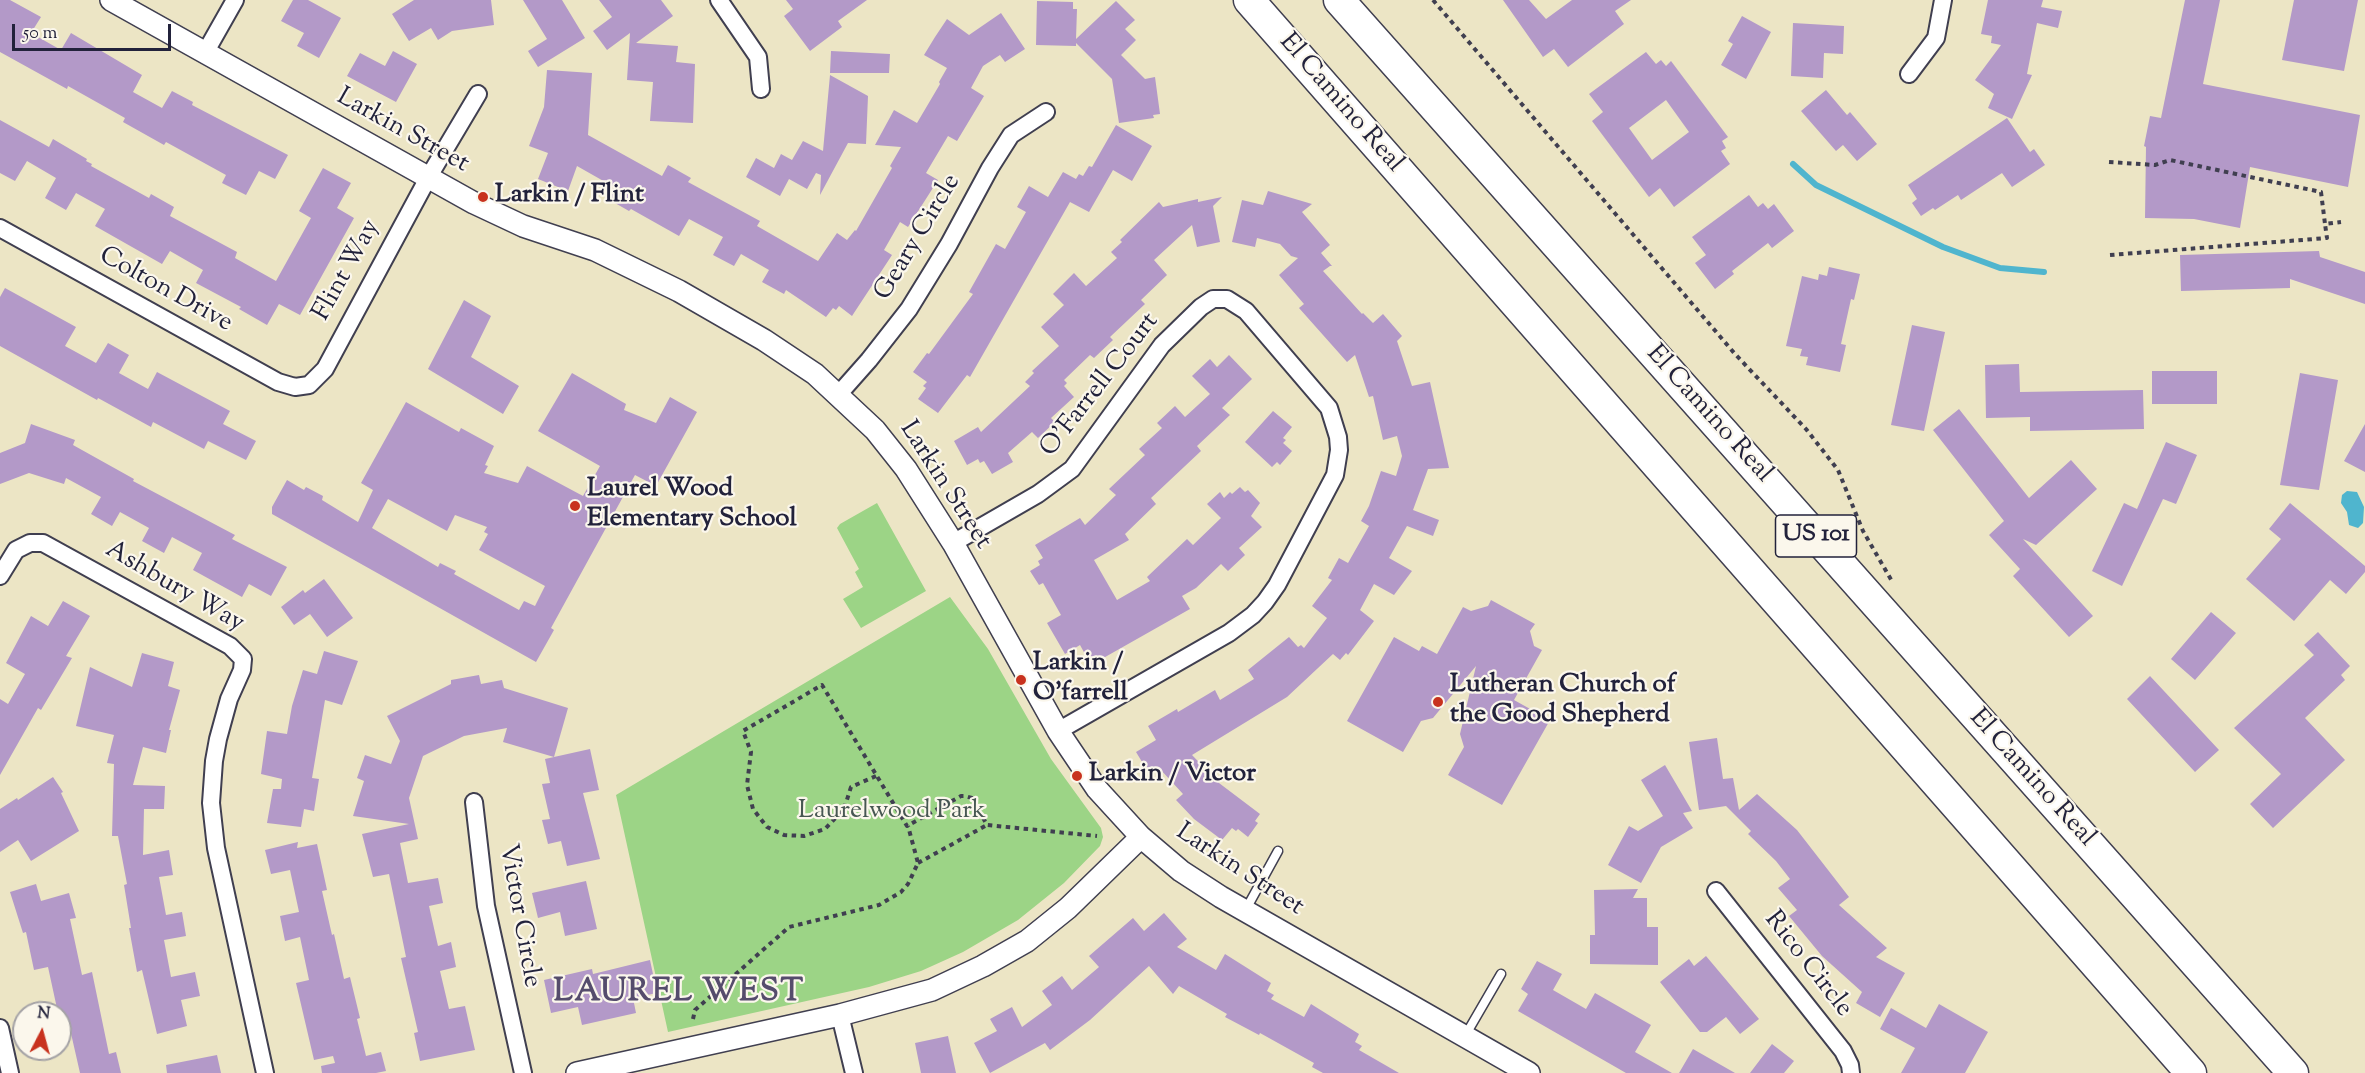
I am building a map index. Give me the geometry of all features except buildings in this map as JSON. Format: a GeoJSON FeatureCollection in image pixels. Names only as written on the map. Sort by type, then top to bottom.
{"type":"FeatureCollection","features":[{"type":"Feature","properties":{"kind":"highway","name":"El Camino Real"},"geometry":{"type":"LineString","coordinates":[[1249,0],[2191,1073]]}},
{"type":"Feature","properties":{"kind":"highway","name":"El Camino Real"},"geometry":{"type":"LineString","coordinates":[[1339,0],[2293,1073]]}},
{"type":"Feature","properties":{"kind":"street","name":"Larkin Street"},"geometry":{"type":"LineString","coordinates":[[111,0],[497,215],[595,250],[668,285],[781,351],[815,374],[875,430],[920,490],[953,543],[1058,731],[1097,789],[1141,837],[1181,871],[1245,911],[1529,1073]]}},
{"type":"Feature","properties":{"kind":"street"},"geometry":{"type":"LineString","coordinates":[[205,53],[235,0]]}},
{"type":"Feature","properties":{"kind":"street"},"geometry":{"type":"LineString","coordinates":[[1909,74],[1936,38],[1944,0]]}},
{"type":"Feature","properties":{"kind":"street"},"geometry":{"type":"LineString","coordinates":[[723,1],[758,57],[761,89]]}},
{"type":"Feature","properties":{"kind":"street","name":"Flint Way"},"geometry":{"type":"LineString","coordinates":[[309,385],[325,369],[428,178],[478,94]]}},
{"type":"Feature","properties":{"kind":"street","name":"Geary Circle"},"geometry":{"type":"LineString","coordinates":[[838,394],[876,351],[914,301],[1011,135],[1046,112]]}},
{"type":"Feature","properties":{"kind":"street","name":"Colton Drive"},"geometry":{"type":"LineString","coordinates":[[0,228],[278,382],[295,387],[309,385]]}},
{"type":"Feature","properties":{"kind":"street","name":"O'Farrell Court"},"geometry":{"type":"LineString","coordinates":[[953,543],[1038,494],[1071,469],[1162,345],[1200,307],[1213,299],[1227,299],[1246,311],[1329,408],[1338,437],[1339,450],[1335,475],[1277,585],[1265,602],[1253,615],[1229,633],[1058,731]]}},
{"type":"Feature","properties":{"kind":"street","name":"Ashbury Way"},"geometry":{"type":"LineString","coordinates":[[0,576],[16,550],[30,543],[43,543],[230,646],[243,659],[242,670],[229,699],[218,739],[214,761],[212,803],[216,848],[265,1073]]}},
{"type":"Feature","properties":{"kind":"street","name":"Victor Circle"},"geometry":{"type":"LineString","coordinates":[[474,802],[486,906],[523,1073]]}},
{"type":"Feature","properties":{"kind":"street"},"geometry":{"type":"LineString","coordinates":[[577,1073],[840,1015],[932,990],[1027,941],[1068,908],[1141,837]]}},
{"type":"Feature","properties":{"kind":"street","name":"Rico Circle"},"geometry":{"type":"LineString","coordinates":[[1716,891],[1843,1051],[1851,1073]]}},
{"type":"Feature","properties":{"kind":"street"},"geometry":{"type":"LineString","coordinates":[[840,1015],[854,1073]]}},
{"type":"Feature","properties":{"kind":"street"},"geometry":{"type":"LineString","coordinates":[[0,1028],[10,1073]]}},
{"type":"Feature","properties":{"kind":"lane"},"geometry":{"type":"LineString","coordinates":[[1245,911],[1278,851]]}},
{"type":"Feature","properties":{"kind":"lane"},"geometry":{"type":"LineString","coordinates":[[1465,1036],[1501,974]]}},
{"type":"Feature","properties":{"kind":"path"},"geometry":{"type":"LineString","coordinates":[[1433,0],[1735,354],[1806,429],[1838,470],[1863,531],[1896,590]]}},
{"type":"Feature","properties":{"kind":"path"},"geometry":{"type":"LineString","coordinates":[[2109,162],[2155,165],[2170,160],[2321,192],[2327,238],[2110,255]]}},
{"type":"Feature","properties":{"kind":"path"},"geometry":{"type":"LineString","coordinates":[[2325,224],[2341,222]]}},
{"type":"Feature","properties":{"kind":"path"},"geometry":{"type":"LineString","coordinates":[[876,776],[851,787],[844,809],[825,829],[812,835],[784,835],[763,823],[751,804],[747,785],[751,752],[743,731],[822,685],[908,826],[918,863]]}},
{"type":"Feature","properties":{"kind":"path"},"geometry":{"type":"LineString","coordinates":[[908,826],[961,796],[972,798],[987,825]]}},
{"type":"Feature","properties":{"kind":"path"},"geometry":{"type":"LineString","coordinates":[[693,1019],[696,1010],[789,927],[887,901],[901,892],[908,884],[918,863],[987,825],[1097,836]]}},
{"type":"Feature","properties":{"kind":"green space"},"geometry":{"type":"Polygon","coordinates":[[[877,503],[926,591],[861,628],[843,599],[863,587],[855,572],[859,569],[837,528],[840,524],[877,503]]]}},
{"type":"Feature","properties":{"kind":"green space","name":"Laurelwood Park"},"geometry":{"type":"Polygon","coordinates":[[[950,597],[988,649],[1051,759],[1101,828],[1103,837],[1100,846],[1064,883],[1018,920],[963,952],[921,971],[869,987],[668,1032],[616,795],[950,597]]]}},
{"type":"Feature","properties":{"kind":"water"},"geometry":{"type":"Polygon","coordinates":[[[2347,491],[2357,492],[2364,507],[2363,523],[2358,528],[2349,525],[2347,512],[2341,503],[2342,495],[2347,491]]]}},
{"type":"Feature","properties":{"kind":"waterway"},"geometry":{"type":"LineString","coordinates":[[1793,164],[1816,185],[1943,247],[2000,268],[2044,272]]}},
{"type":"Feature","properties":{"kind":"place","name":"Larkin / Flint"},"geometry":{"type":"Point","coordinates":[483,197]}},
{"type":"Feature","properties":{"kind":"place","name":"Laurel Wood Elementary School"},"geometry":{"type":"Point","coordinates":[575,506]}},
{"type":"Feature","properties":{"kind":"place","name":"Larkin / O'farrell"},"geometry":{"type":"Point","coordinates":[1021,680]}},
{"type":"Feature","properties":{"kind":"place","name":"Lutheran Church of the Good Shepherd"},"geometry":{"type":"Point","coordinates":[1438,702]}},
{"type":"Feature","properties":{"kind":"place","name":"Larkin / Victor"},"geometry":{"type":"Point","coordinates":[1077,776]}},
{"type":"Feature","properties":{"kind":"district","name":"LAUREL WEST"},"geometry":{"type":"Point","coordinates":[679,995]}}]}
